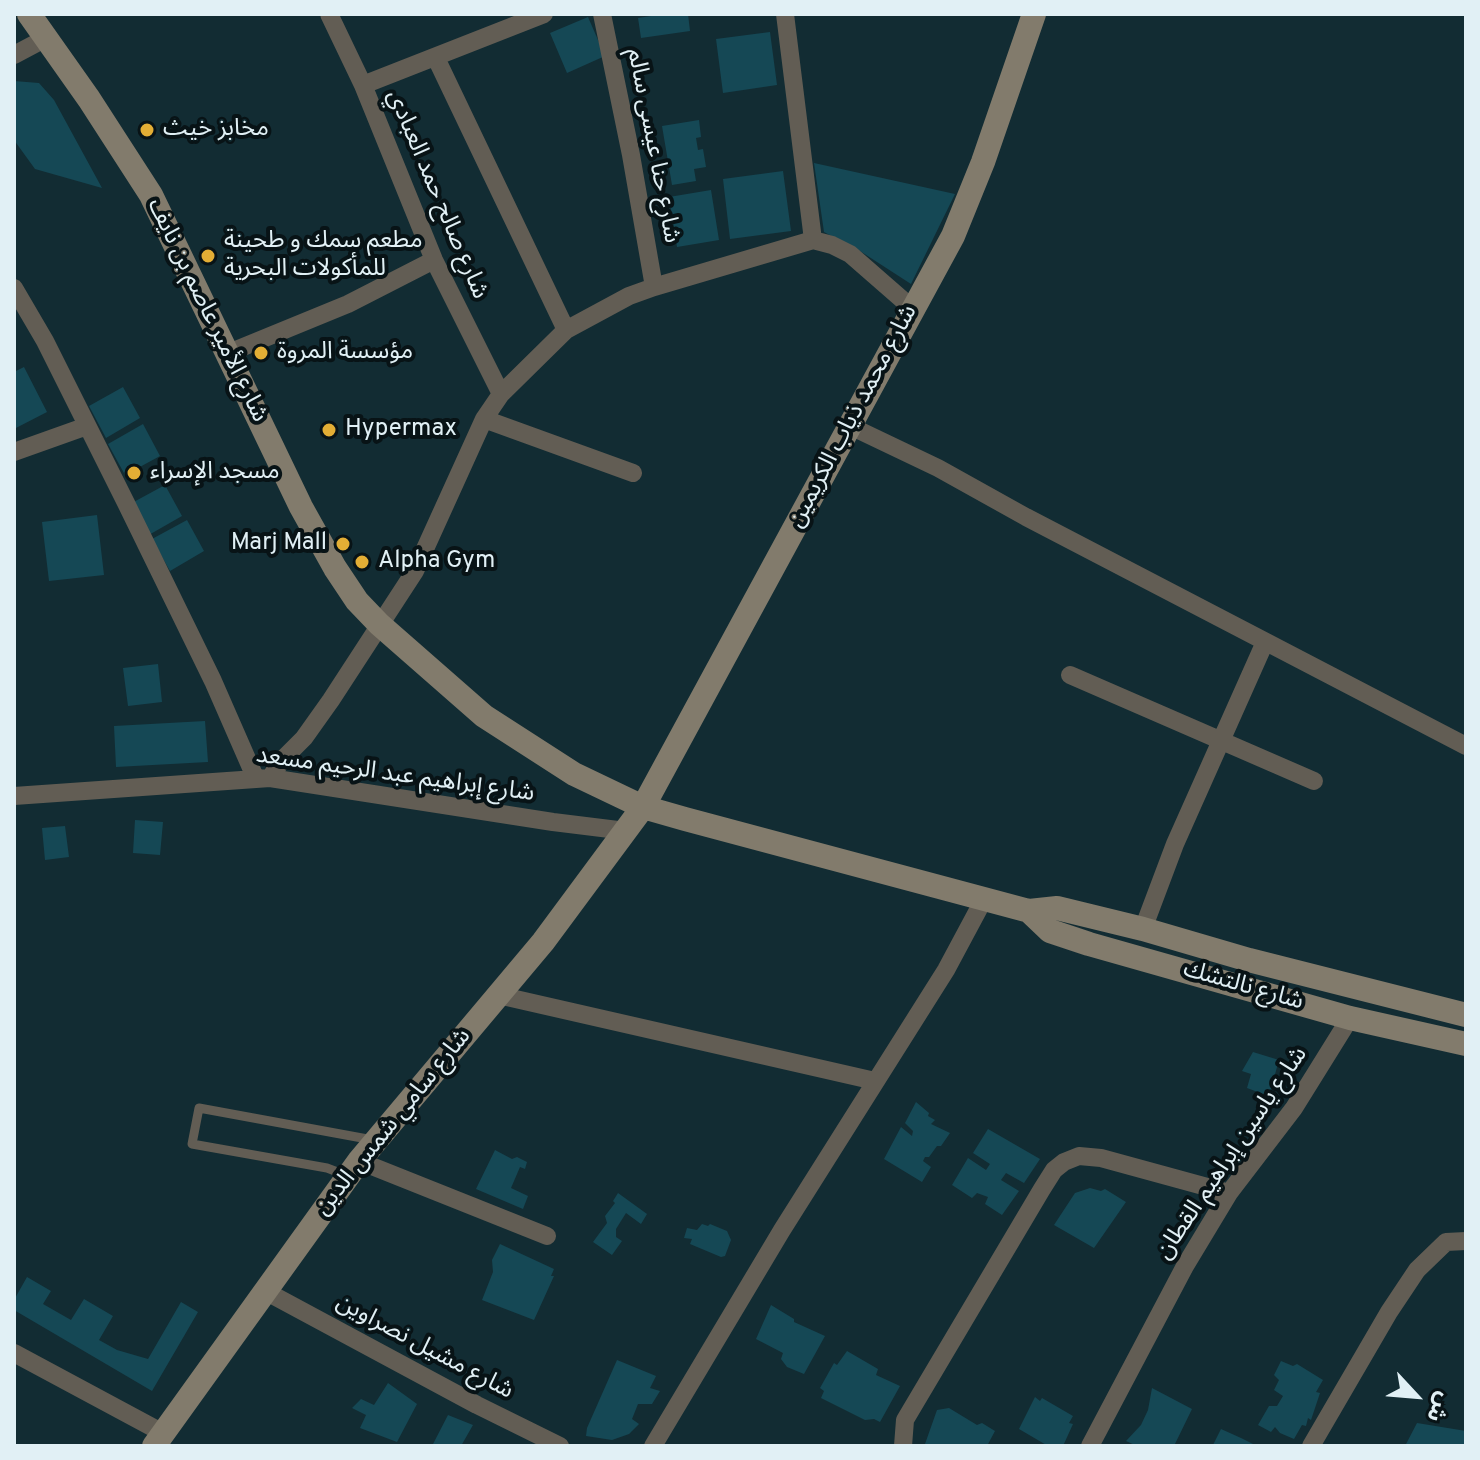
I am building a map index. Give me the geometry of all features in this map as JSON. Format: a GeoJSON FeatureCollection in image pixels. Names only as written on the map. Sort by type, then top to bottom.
{"type":"FeatureCollection","features":[{"type":"Feature","properties":{"kind":"main road","name":"شارع الأمير عاصم بن نايف"},"geometry":{"type":"LineString","coordinates":[[29,14],[151,195],[301,507],[357,601],[379,624],[495,724],[560,766],[643,807]]}},
{"type":"Feature","properties":{"kind":"main road","name":"شارع محمد ذياب الكريمين"},"geometry":{"type":"LineString","coordinates":[[643,807],[953,236],[1012,83],[1034,14]]}},
{"type":"Feature","properties":{"kind":"main road","name":"شارع سامي شمس الدين"},"geometry":{"type":"LineString","coordinates":[[158,1440],[354,1169],[543,942],[643,807]]}},
{"type":"Feature","properties":{"kind":"main road","name":"شارع نالتشك"},"geometry":{"type":"LineString","coordinates":[[643,807],[1029,911],[1057,908],[1466,1014]]}},
{"type":"Feature","properties":{"kind":"main road","name":"شارع نالتشك"},"geometry":{"type":"LineString","coordinates":[[1029,911],[1050,931],[1089,944],[1350,1018],[1466,1044]]}},
{"type":"Feature","properties":{"kind":"street","name":"شارع صالح حمد العبادي"},"geometry":{"type":"LineString","coordinates":[[329,14],[363,85],[434,260],[501,394]]}},
{"type":"Feature","properties":{"kind":"street"},"geometry":{"type":"LineString","coordinates":[[363,85],[544,14]]}},
{"type":"Feature","properties":{"kind":"street","name":"شارع حنا عيسى سالم"},"geometry":{"type":"LineString","coordinates":[[602,14],[654,287]]}},
{"type":"Feature","properties":{"kind":"street"},"geometry":{"type":"LineString","coordinates":[[785,14],[813,240]]}},
{"type":"Feature","properties":{"kind":"street"},"geometry":{"type":"LineString","coordinates":[[14,55],[46,38]]}},
{"type":"Feature","properties":{"kind":"street"},"geometry":{"type":"LineString","coordinates":[[436,58],[566,330]]}},
{"type":"Feature","properties":{"kind":"street"},"geometry":{"type":"LineString","coordinates":[[14,288],[40,332],[263,778],[325,708],[415,571],[484,419],[501,394],[566,330],[629,296],[813,240],[850,254],[913,309]]}},
{"type":"Feature","properties":{"kind":"street"},"geometry":{"type":"LineString","coordinates":[[226,354],[348,304],[434,260]]}},
{"type":"Feature","properties":{"kind":"street"},"geometry":{"type":"LineString","coordinates":[[484,419],[633,473]]}},
{"type":"Feature","properties":{"kind":"street"},"geometry":{"type":"LineString","coordinates":[[14,452],[87,426]]}},
{"type":"Feature","properties":{"kind":"street"},"geometry":{"type":"LineString","coordinates":[[850,426],[938,468],[1466,746]]}},
{"type":"Feature","properties":{"kind":"street"},"geometry":{"type":"LineString","coordinates":[[1143,929],[1175,844],[1265,642]]}},
{"type":"Feature","properties":{"kind":"street"},"geometry":{"type":"LineString","coordinates":[[1070,675],[1314,781]]}},
{"type":"Feature","properties":{"kind":"street","name":"شارع إبراهيم عبد الرحيم مسعد"},"geometry":{"type":"LineString","coordinates":[[14,796],[263,778],[626,831]]}},
{"type":"Feature","properties":{"kind":"street"},"geometry":{"type":"LineString","coordinates":[[653,1446],[946,970],[984,899]]}},
{"type":"Feature","properties":{"kind":"street"},"geometry":{"type":"LineString","coordinates":[[498,995],[875,1081]]}},
{"type":"Feature","properties":{"kind":"street","name":"شارع ياسين إبراهيم القطان"},"geometry":{"type":"LineString","coordinates":[[1090,1446],[1185,1266],[1229,1193],[1294,1108],[1350,1018]]}},
{"type":"Feature","properties":{"kind":"street"},"geometry":{"type":"LineString","coordinates":[[903,1446],[905,1420],[1042,1189],[1054,1170],[1064,1162],[1079,1156],[1101,1158],[1229,1193]]}},
{"type":"Feature","properties":{"kind":"street"},"geometry":{"type":"LineString","coordinates":[[354,1169],[547,1236]]}},
{"type":"Feature","properties":{"kind":"street"},"geometry":{"type":"LineString","coordinates":[[1311,1446],[1417,1270],[1446,1242],[1466,1241]]}},
{"type":"Feature","properties":{"kind":"street","name":"شارع مشيل نصراوين"},"geometry":{"type":"LineString","coordinates":[[265,1291],[560,1446]]}},
{"type":"Feature","properties":{"kind":"street"},"geometry":{"type":"LineString","coordinates":[[14,1353],[158,1440]]}},
{"type":"Feature","properties":{"kind":"lane"},"geometry":{"type":"LineString","coordinates":[[354,1169],[327,1168],[192,1144],[199,1108],[376,1141]]}},
{"type":"Feature","properties":{"kind":"building"},"geometry":{"type":"Polygon","coordinates":[[[651,14],[688,14],[690,31],[641,38],[638,18],[651,14]]]}},
{"type":"Feature","properties":{"kind":"building"},"geometry":{"type":"Polygon","coordinates":[[[588,17],[605,56],[567,73],[550,33],[588,17]]]}},
{"type":"Feature","properties":{"kind":"building"},"geometry":{"type":"Polygon","coordinates":[[[770,32],[777,85],[723,93],[716,39],[770,32]]]}},
{"type":"Feature","properties":{"kind":"building"},"geometry":{"type":"Polygon","coordinates":[[[14,81],[39,83],[54,100],[102,188],[35,169],[14,140],[14,81]]]}},
{"type":"Feature","properties":{"kind":"building"},"geometry":{"type":"Polygon","coordinates":[[[699,120],[701,137],[696,138],[698,150],[703,149],[706,167],[694,169],[696,181],[672,185],[662,126],[699,120]]]}},
{"type":"Feature","properties":{"kind":"building"},"geometry":{"type":"Polygon","coordinates":[[[814,163],[955,194],[911,284],[824,232],[814,163]]]}},
{"type":"Feature","properties":{"kind":"building"},"geometry":{"type":"Polygon","coordinates":[[[783,171],[791,231],[730,239],[723,179],[783,171]]]}},
{"type":"Feature","properties":{"kind":"building"},"geometry":{"type":"Polygon","coordinates":[[[711,190],[719,240],[677,247],[669,197],[711,190]]]}},
{"type":"Feature","properties":{"kind":"building"},"geometry":{"type":"Polygon","coordinates":[[[24,367],[47,412],[14,429],[14,372],[24,367]]]}},
{"type":"Feature","properties":{"kind":"building"},"geometry":{"type":"Polygon","coordinates":[[[123,387],[140,418],[106,438],[89,406],[123,387]]]}},
{"type":"Feature","properties":{"kind":"building"},"geometry":{"type":"Polygon","coordinates":[[[143,424],[160,456],[125,475],[108,444],[143,424]]]}},
{"type":"Feature","properties":{"kind":"building"},"geometry":{"type":"Polygon","coordinates":[[[165,485],[182,516],[147,536],[130,504],[165,485]]]}},
{"type":"Feature","properties":{"kind":"building"},"geometry":{"type":"Polygon","coordinates":[[[97,515],[104,575],[49,581],[42,522],[97,515]]]}},
{"type":"Feature","properties":{"kind":"building"},"geometry":{"type":"Polygon","coordinates":[[[187,520],[204,551],[170,571],[152,539],[187,520]]]}},
{"type":"Feature","properties":{"kind":"building"},"geometry":{"type":"Polygon","coordinates":[[[158,664],[162,702],[128,706],[123,668],[158,664]]]}},
{"type":"Feature","properties":{"kind":"building"},"geometry":{"type":"Polygon","coordinates":[[[205,721],[208,762],[116,767],[114,726],[205,721]]]}},
{"type":"Feature","properties":{"kind":"building"},"geometry":{"type":"Polygon","coordinates":[[[135,820],[163,822],[160,855],[133,853],[135,820]]]}},
{"type":"Feature","properties":{"kind":"building"},"geometry":{"type":"Polygon","coordinates":[[[65,826],[69,857],[45,860],[42,828],[65,826]]]}},
{"type":"Feature","properties":{"kind":"building"},"geometry":{"type":"Polygon","coordinates":[[[1253,1052],[1279,1060],[1270,1092],[1263,1094],[1247,1088],[1251,1074],[1242,1071],[1253,1052]]]}},
{"type":"Feature","properties":{"kind":"building"},"geometry":{"type":"Polygon","coordinates":[[[916,1102],[935,1120],[931,1124],[950,1133],[941,1146],[925,1157],[923,1161],[931,1167],[922,1182],[884,1159],[901,1127],[912,1136],[913,1131],[905,1123],[916,1102]]]}},
{"type":"Feature","properties":{"kind":"building"},"geometry":{"type":"Polygon","coordinates":[[[988,1129],[1040,1159],[1024,1183],[1006,1173],[1001,1180],[1019,1191],[1002,1215],[985,1204],[988,1197],[977,1193],[972,1198],[952,1185],[968,1158],[986,1170],[990,1164],[973,1153],[988,1129]]]}},
{"type":"Feature","properties":{"kind":"building"},"geometry":{"type":"Polygon","coordinates":[[[495,1150],[512,1159],[517,1157],[527,1162],[525,1169],[520,1167],[511,1188],[528,1196],[523,1209],[476,1189],[495,1150]]]}},
{"type":"Feature","properties":{"kind":"building"},"geometry":{"type":"Polygon","coordinates":[[[1090,1188],[1105,1189],[1126,1202],[1094,1248],[1054,1225],[1075,1193],[1090,1188]]]}},
{"type":"Feature","properties":{"kind":"building"},"geometry":{"type":"Polygon","coordinates":[[[618,1193],[647,1214],[641,1224],[626,1213],[616,1229],[616,1237],[622,1241],[612,1255],[593,1242],[607,1223],[605,1216],[618,1193]]]}},
{"type":"Feature","properties":{"kind":"building"},"geometry":{"type":"Polygon","coordinates":[[[702,1224],[727,1231],[731,1240],[725,1256],[690,1244],[692,1239],[684,1238],[687,1228],[697,1230],[702,1224]]]}},
{"type":"Feature","properties":{"kind":"building"},"geometry":{"type":"Polygon","coordinates":[[[500,1244],[554,1269],[551,1276],[554,1276],[534,1320],[482,1300],[493,1272],[492,1260],[500,1244]]]}},
{"type":"Feature","properties":{"kind":"building"},"geometry":{"type":"Polygon","coordinates":[[[27,1277],[51,1291],[43,1304],[71,1320],[84,1299],[113,1316],[99,1340],[117,1350],[148,1359],[181,1302],[198,1312],[152,1391],[14,1310],[14,1300],[27,1277]]]}},
{"type":"Feature","properties":{"kind":"building"},"geometry":{"type":"Polygon","coordinates":[[[771,1305],[794,1319],[794,1322],[825,1336],[804,1374],[787,1367],[781,1359],[783,1353],[756,1339],[771,1305]]]}},
{"type":"Feature","properties":{"kind":"building"},"geometry":{"type":"Polygon","coordinates":[[[847,1351],[878,1369],[876,1375],[900,1386],[880,1422],[865,1420],[821,1398],[824,1391],[820,1388],[834,1363],[837,1365],[847,1351]]]}},
{"type":"Feature","properties":{"kind":"building"},"geometry":{"type":"Polygon","coordinates":[[[617,1360],[656,1376],[650,1388],[660,1391],[652,1404],[638,1404],[632,1419],[639,1424],[629,1434],[612,1440],[586,1436],[587,1428],[617,1360]]]}},
{"type":"Feature","properties":{"kind":"building"},"geometry":{"type":"Polygon","coordinates":[[[1281,1361],[1293,1366],[1297,1364],[1323,1380],[1316,1392],[1320,1393],[1311,1420],[1308,1418],[1306,1426],[1302,1425],[1294,1439],[1280,1433],[1275,1427],[1271,1432],[1258,1425],[1269,1406],[1277,1406],[1283,1396],[1274,1390],[1279,1380],[1274,1375],[1281,1361]]]}},
{"type":"Feature","properties":{"kind":"building"},"geometry":{"type":"Polygon","coordinates":[[[388,1383],[417,1404],[397,1442],[360,1428],[366,1415],[352,1408],[361,1399],[374,1405],[388,1383]]]}},
{"type":"Feature","properties":{"kind":"building"},"geometry":{"type":"Polygon","coordinates":[[[1152,1388],[1192,1409],[1174,1446],[1137,1446],[1126,1441],[1141,1425],[1148,1410],[1152,1388]]]}},
{"type":"Feature","properties":{"kind":"building"},"geometry":{"type":"Polygon","coordinates":[[[1035,1397],[1073,1416],[1069,1423],[1073,1424],[1063,1446],[1048,1446],[1019,1429],[1035,1397]]]}},
{"type":"Feature","properties":{"kind":"building"},"geometry":{"type":"Polygon","coordinates":[[[949,1408],[977,1425],[982,1423],[995,1431],[987,1446],[925,1444],[937,1410],[949,1408]]]}},
{"type":"Feature","properties":{"kind":"building"},"geometry":{"type":"Polygon","coordinates":[[[448,1415],[473,1425],[461,1446],[432,1446],[448,1415]]]}},
{"type":"Feature","properties":{"kind":"building"},"geometry":{"type":"Polygon","coordinates":[[[1417,1423],[1466,1431],[1466,1446],[1405,1446],[1417,1423]]]}},
{"type":"Feature","properties":{"kind":"building"},"geometry":{"type":"Polygon","coordinates":[[[1221,1429],[1257,1446],[1215,1446],[1221,1429]]]}},
{"type":"Feature","properties":{"kind":"place","name":"مخابز خيث"},"geometry":{"type":"Point","coordinates":[147,130]}},
{"type":"Feature","properties":{"kind":"place","name":"مطعم سمك و طحينة للمأكولات البحرية"},"geometry":{"type":"Point","coordinates":[208,256]}},
{"type":"Feature","properties":{"kind":"place","name":"مؤسسة المروة"},"geometry":{"type":"Point","coordinates":[261,353]}},
{"type":"Feature","properties":{"kind":"place","name":"Hypermax"},"geometry":{"type":"Point","coordinates":[329,430]}},
{"type":"Feature","properties":{"kind":"place","name":"مسجد الإسراء"},"geometry":{"type":"Point","coordinates":[134,473]}},
{"type":"Feature","properties":{"kind":"place","name":"Marj Mall"},"geometry":{"type":"Point","coordinates":[343,544]}},
{"type":"Feature","properties":{"kind":"place","name":"Alpha Gym"},"geometry":{"type":"Point","coordinates":[362,562]}}]}
